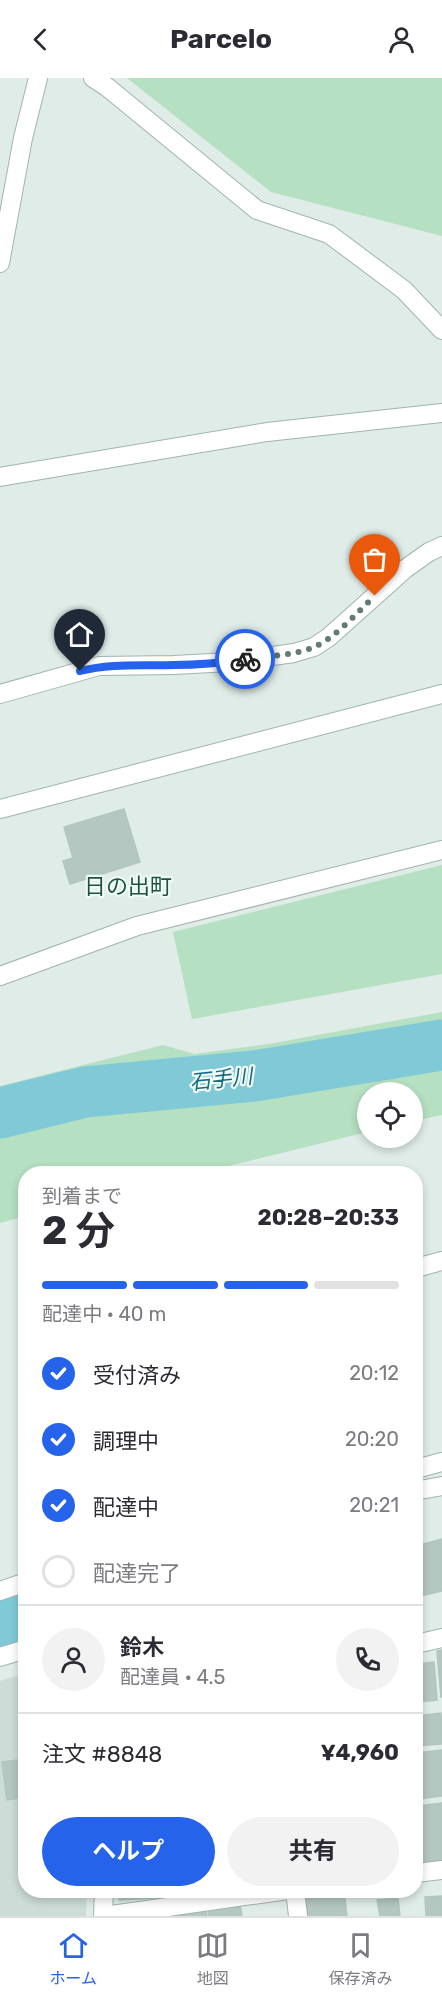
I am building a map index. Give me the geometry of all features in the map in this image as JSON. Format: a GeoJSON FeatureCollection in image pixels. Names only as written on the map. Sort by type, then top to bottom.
{"type":"FeatureCollection","features":[{"type":"Feature","properties":{"kind":"street"},"geometry":{"type":"LineString","coordinates":[[0,263],[23,138],[38,78]]}},
{"type":"Feature","properties":{"kind":"street"},"geometry":{"type":"LineString","coordinates":[[93,78],[257,210],[329,234],[404,290],[442,330]]}},
{"type":"Feature","properties":{"kind":"street"},"geometry":{"type":"LineString","coordinates":[[0,477],[267,432],[442,413]]}},
{"type":"Feature","properties":{"kind":"street"},"geometry":{"type":"LineString","coordinates":[[0,694],[99,666],[230,662],[294,653],[314,647],[329,637],[405,568],[442,546]]}},
{"type":"Feature","properties":{"kind":"street"},"geometry":{"type":"LineString","coordinates":[[0,809],[442,694]]}},
{"type":"Feature","properties":{"kind":"street"},"geometry":{"type":"LineString","coordinates":[[0,976],[137,926],[442,850]]}},
{"type":"Feature","properties":{"kind":"street"},"geometry":{"type":"LineString","coordinates":[[423,1266],[442,1261]]}},
{"type":"Feature","properties":{"kind":"street"},"geometry":{"type":"LineString","coordinates":[[423,1467],[442,1462]]}},
{"type":"Feature","properties":{"kind":"street"},"geometry":{"type":"LineString","coordinates":[[423,1489],[442,1486]]}},
{"type":"Feature","properties":{"kind":"street"},"geometry":{"type":"LineString","coordinates":[[0,1591],[18,1585]]}},
{"type":"Feature","properties":{"kind":"street"},"geometry":{"type":"LineString","coordinates":[[423,1642],[442,1638]]}},
{"type":"Feature","properties":{"kind":"street"},"geometry":{"type":"LineString","coordinates":[[0,1657],[18,1651]]}},
{"type":"Feature","properties":{"kind":"street"},"geometry":{"type":"LineString","coordinates":[[423,1872],[442,1870]]}},
{"type":"Feature","properties":{"kind":"street"},"geometry":{"type":"LineString","coordinates":[[104,1898],[103,1916],[231,1898]]}},
{"type":"Feature","properties":{"kind":"street"},"geometry":{"type":"LineString","coordinates":[[296,1898],[298,1916]]}},
{"type":"Feature","properties":{"kind":"shaded area"},"geometry":{"type":"Polygon","coordinates":[[[18,1675],[18,1898],[87,1898],[86,1916],[0,1916],[0,1681],[18,1675]]]}},
{"type":"Feature","properties":{"kind":"green space"},"geometry":{"type":"Polygon","coordinates":[[[127,78],[442,78],[442,236],[271,192],[127,78]]]}},
{"type":"Feature","properties":{"kind":"green space"},"geometry":{"type":"Polygon","coordinates":[[[442,865],[442,974],[192,1019],[173,932],[442,865]]]}},
{"type":"Feature","properties":{"kind":"green space"},"geometry":{"type":"Polygon","coordinates":[[[442,1012],[442,1115],[423,1119],[423,1082],[357,1082],[357,1134],[229,1166],[18,1166],[18,1218],[0,1223],[0,1086],[163,1045],[194,1054],[269,1044],[442,1012]]]}},
{"type":"Feature","properties":{"kind":"building"},"geometry":{"type":"Polygon","coordinates":[[[124,809],[140,862],[70,884],[63,861],[73,858],[64,827],[124,809]]]}},
{"type":"Feature","properties":{"kind":"building"},"geometry":{"type":"Polygon","coordinates":[[[442,1539],[442,1591],[423,1595],[423,1544],[442,1539]]]}},
{"type":"Feature","properties":{"kind":"building"},"geometry":{"type":"Polygon","coordinates":[[[442,1650],[442,1697],[441,1697],[437,1651],[442,1650]]]}},
{"type":"Feature","properties":{"kind":"building"},"geometry":{"type":"Polygon","coordinates":[[[434,1662],[437,1700],[423,1701],[423,1663],[434,1662]]]}},
{"type":"Feature","properties":{"kind":"building"},"geometry":{"type":"Polygon","coordinates":[[[441,1713],[442,1744],[423,1745],[423,1715],[441,1713]]]}},
{"type":"Feature","properties":{"kind":"building"},"geometry":{"type":"Polygon","coordinates":[[[442,1750],[442,1796],[423,1798],[423,1752],[442,1750]]]}},
{"type":"Feature","properties":{"kind":"building"},"geometry":{"type":"Polygon","coordinates":[[[18,1760],[18,1798],[7,1800],[2,1762],[18,1760]]]}},
{"type":"Feature","properties":{"kind":"building"},"geometry":{"type":"Polygon","coordinates":[[[442,1803],[442,1860],[424,1863],[423,1805],[442,1803]]]}},
{"type":"Feature","properties":{"kind":"building"},"geometry":{"type":"Polygon","coordinates":[[[442,1896],[442,1916],[426,1916],[425,1897],[442,1896]]]}},
{"type":"Feature","properties":{"kind":"building"},"geometry":{"type":"Polygon","coordinates":[[[119,1898],[156,1898],[119,1900],[119,1898]]]}},
{"type":"Feature","properties":{"kind":"building"},"geometry":{"type":"Polygon","coordinates":[[[305,1898],[345,1898],[347,1916],[307,1916],[305,1898]]]}},
{"type":"Feature","properties":{"kind":"building"},"geometry":{"type":"Polygon","coordinates":[[[398,1898],[400,1916],[380,1916],[377,1900],[398,1898]]]}},
{"type":"Feature","properties":{"kind":"building"},"geometry":{"type":"Polygon","coordinates":[[[240,1904],[242,1916],[209,1916],[208,1908],[240,1904]]]}},
{"type":"Feature","properties":{"kind":"building"},"geometry":{"type":"Polygon","coordinates":[[[206,1909],[207,1916],[166,1916],[206,1909]]]}},
{"type":"Feature","properties":{"kind":"waterway","name":"石手川"},"geometry":{"type":"LineString","coordinates":[[0,1113],[85,1092],[254,1076],[442,1045]]}},
{"type":"Feature","properties":{"kind":"waterway"},"geometry":{"type":"LineString","coordinates":[[0,1625],[18,1620]]}},
{"type":"Feature","properties":{"kind":"way so far"},"geometry":{"type":"LineString","coordinates":[[245,659],[294,653],[314,647],[329,637],[375,596]]}},
{"type":"Feature","properties":{"kind":"district","name":"日の出町"},"geometry":{"type":"Point","coordinates":[128,886]}},
{"type":"Feature","properties":{"kind":"route"},"geometry":{"type":"LineString","coordinates":[[80,671],[121,664],[174,665],[245,659]]}}]}
